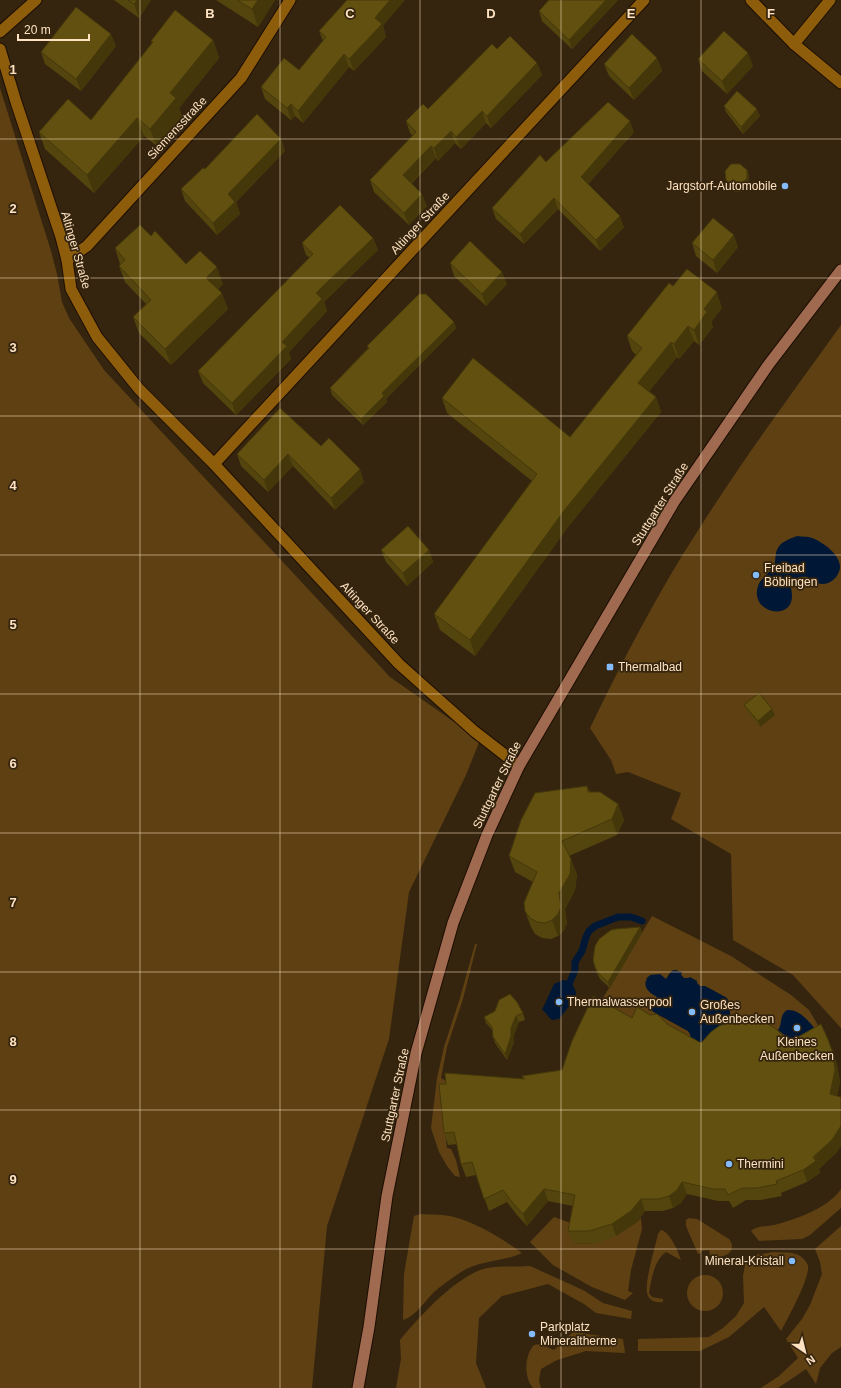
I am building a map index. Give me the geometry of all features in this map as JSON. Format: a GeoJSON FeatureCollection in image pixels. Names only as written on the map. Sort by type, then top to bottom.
{"type":"FeatureCollection","features":[{"type":"Feature","properties":{"kind":"main road","name":"Stuttgarter Straße"},"geometry":{"type":"LineString","coordinates":[[358,1388],[369,1327],[387,1196],[416,1052],[453,923],[487,835],[519,766],[674,502],[769,364],[841,270]]}},
{"type":"Feature","properties":{"kind":"street"},"geometry":{"type":"LineString","coordinates":[[0,32],[36,0]]}},
{"type":"Feature","properties":{"kind":"street","name":"Siemensstraße"},"geometry":{"type":"LineString","coordinates":[[67,260],[87,246],[241,78],[290,0]]}},
{"type":"Feature","properties":{"kind":"street","name":"Altinger Straße"},"geometry":{"type":"LineString","coordinates":[[214,464],[644,0]]}},
{"type":"Feature","properties":{"kind":"street"},"geometry":{"type":"LineString","coordinates":[[752,0],[794,44],[841,83]]}},
{"type":"Feature","properties":{"kind":"street"},"geometry":{"type":"LineString","coordinates":[[794,44],[830,0]]}},
{"type":"Feature","properties":{"kind":"street","name":"Altinger Straße"},"geometry":{"type":"LineString","coordinates":[[0,49],[61,237],[67,260],[71,289],[98,337],[139,389],[214,464],[399,664],[474,731],[519,766]]}},
{"type":"Feature","properties":{"kind":"shaded area"},"geometry":{"type":"Polygon","coordinates":[[[0,88],[51,251],[62,302],[69,318],[104,370],[390,677],[480,740],[466,775],[409,892],[389,1039],[327,1226],[312,1388],[0,1388],[0,88]]]}},
{"type":"Feature","properties":{"kind":"shaded area","name":"Freibad Böblingen"},"geometry":{"type":"Polygon","coordinates":[[[841,325],[841,1028],[793,975],[733,940],[731,854],[671,819],[681,793],[628,772],[616,774],[611,760],[590,728],[615,677],[669,577],[751,451],[841,325]]]}},
{"type":"Feature","properties":{"kind":"shaded area"},"geometry":{"type":"Polygon","coordinates":[[[652,916],[731,956],[791,995],[809,1010],[825,1037],[800,1051],[723,1039],[723,1023],[727,1019],[727,998],[705,986],[700,986],[693,981],[684,978],[677,970],[672,971],[666,979],[654,975],[646,978],[657,997],[655,1013],[688,1031],[691,1041],[636,1030],[597,1008],[652,916]]]}},
{"type":"Feature","properties":{"kind":"shaded area"},"geometry":{"type":"Polygon","coordinates":[[[475,944],[477,944],[463,999],[447,1047],[441,1078],[449,1083],[440,1096],[447,1148],[451,1149],[456,1160],[460,1177],[455,1176],[447,1166],[439,1152],[431,1128],[437,1078],[444,1047],[475,944]]]}},
{"type":"Feature","properties":{"kind":"shaded area"},"geometry":{"type":"Polygon","coordinates":[[[841,1189],[841,1208],[810,1235],[802,1239],[759,1241],[751,1231],[759,1227],[792,1220],[811,1212],[829,1202],[841,1189]]]}},
{"type":"Feature","properties":{"kind":"shaded area"},"geometry":{"type":"Polygon","coordinates":[[[420,1214],[446,1215],[472,1223],[490,1232],[522,1253],[468,1268],[434,1292],[420,1308],[408,1318],[403,1320],[404,1274],[414,1216],[420,1214]]]}},
{"type":"Feature","properties":{"kind":"shaded area"},"geometry":{"type":"Polygon","coordinates":[[[554,1217],[576,1225],[573,1243],[594,1244],[636,1223],[641,1218],[642,1229],[631,1270],[628,1291],[633,1293],[625,1300],[592,1287],[553,1265],[530,1242],[554,1217]]]}},
{"type":"Feature","properties":{"kind":"shaded area"},"geometry":{"type":"Polygon","coordinates":[[[689,1218],[697,1219],[729,1239],[732,1244],[732,1249],[730,1252],[720,1257],[710,1255],[709,1250],[701,1251],[701,1253],[698,1254],[686,1226],[686,1220],[689,1218]]]}},
{"type":"Feature","properties":{"kind":"shaded area"},"geometry":{"type":"Polygon","coordinates":[[[841,1226],[841,1347],[832,1353],[820,1368],[816,1384],[806,1369],[778,1388],[761,1388],[779,1376],[798,1358],[786,1339],[802,1319],[810,1305],[822,1274],[820,1262],[815,1249],[841,1226]]]}},
{"type":"Feature","properties":{"kind":"shaded area"},"geometry":{"type":"Polygon","coordinates":[[[661,1230],[668,1234],[676,1247],[681,1260],[666,1252],[659,1260],[652,1277],[649,1293],[652,1297],[663,1299],[663,1302],[655,1302],[649,1298],[647,1287],[658,1234],[661,1230]]]}},
{"type":"Feature","properties":{"kind":"shaded area"},"geometry":{"type":"Polygon","coordinates":[[[773,1252],[797,1254],[804,1259],[808,1266],[808,1272],[802,1289],[781,1331],[764,1307],[729,1337],[700,1351],[638,1351],[638,1339],[709,1337],[723,1328],[736,1316],[744,1303],[743,1276],[745,1265],[750,1256],[773,1252]]]}},
{"type":"Feature","properties":{"kind":"shaded area"},"geometry":{"type":"Polygon","coordinates":[[[530,1266],[583,1290],[603,1303],[632,1311],[631,1319],[596,1313],[584,1304],[548,1284],[502,1296],[479,1318],[476,1363],[486,1388],[396,1388],[401,1359],[400,1340],[439,1298],[464,1279],[487,1268],[530,1266]]]}},
{"type":"Feature","properties":{"kind":"shaded area"},"geometry":{"type":"Polygon","coordinates":[[[708,1275],[718,1280],[722,1286],[722,1300],[718,1306],[712,1310],[702,1311],[692,1306],[688,1300],[687,1290],[692,1280],[698,1276],[708,1275]]]}},
{"type":"Feature","properties":{"kind":"shaded area"},"geometry":{"type":"Polygon","coordinates":[[[573,1332],[623,1339],[625,1353],[586,1351],[557,1360],[541,1369],[539,1380],[541,1388],[533,1388],[528,1378],[526,1366],[528,1355],[534,1345],[541,1344],[554,1350],[573,1332]]]}},
{"type":"Feature","properties":{"kind":"water"},"geometry":{"type":"Polygon","coordinates":[[[797,536],[812,538],[830,550],[838,558],[840,563],[838,574],[831,581],[822,584],[812,581],[808,577],[798,578],[790,585],[792,597],[789,606],[783,610],[775,611],[767,609],[761,604],[757,596],[759,583],[773,568],[778,547],[785,541],[797,536]]]}},
{"type":"Feature","properties":{"kind":"water","name":"Großes Außenbecken"},"geometry":{"type":"Polygon","coordinates":[[[674,970],[682,972],[681,975],[684,978],[690,977],[697,981],[700,986],[705,986],[727,998],[730,1004],[730,1015],[723,1023],[726,1027],[701,1047],[691,1041],[688,1031],[652,1011],[652,1005],[657,997],[646,988],[645,985],[647,979],[650,975],[660,974],[666,979],[674,970]]]}},
{"type":"Feature","properties":{"kind":"water","name":"Thermalwasserpool"},"geometry":{"type":"Polygon","coordinates":[[[563,980],[572,984],[575,988],[576,994],[574,1000],[559,1019],[552,1020],[542,1010],[554,984],[563,980]]]}},
{"type":"Feature","properties":{"kind":"water","name":"Kleines Außenbecken"},"geometry":{"type":"Polygon","coordinates":[[[787,1010],[792,1010],[801,1015],[819,1034],[797,1048],[778,1030],[783,1014],[787,1010]]]}},
{"type":"Feature","properties":{"kind":"building"},"geometry":{"type":"Polygon","coordinates":[[[128,0],[137,0],[134,4],[128,0]]]}},
{"type":"Feature","properties":{"kind":"building"},"geometry":{"type":"Polygon","coordinates":[[[237,0],[258,0],[252,9],[237,0]]]}},
{"type":"Feature","properties":{"kind":"building"},"geometry":{"type":"Polygon","coordinates":[[[347,0],[390,0],[375,18],[382,24],[349,59],[344,54],[298,111],[291,104],[287,108],[261,87],[284,58],[299,70],[326,37],[319,31],[347,0]]]}},
{"type":"Feature","properties":{"kind":"building"},"geometry":{"type":"Polygon","coordinates":[[[549,0],[606,0],[569,40],[539,11],[549,0]]]}},
{"type":"Feature","properties":{"kind":"building"},"geometry":{"type":"Polygon","coordinates":[[[76,7],[111,34],[76,79],[41,52],[76,7]]]}},
{"type":"Feature","properties":{"kind":"building"},"geometry":{"type":"Polygon","coordinates":[[[175,10],[213,40],[170,93],[176,98],[150,129],[137,118],[87,175],[39,132],[68,99],[91,120],[153,42],[151,41],[175,10]]]}},
{"type":"Feature","properties":{"kind":"building"},"geometry":{"type":"Polygon","coordinates":[[[724,31],[748,53],[722,81],[698,59],[724,31]]]}},
{"type":"Feature","properties":{"kind":"building"},"geometry":{"type":"Polygon","coordinates":[[[632,34],[657,58],[629,88],[604,64],[632,34]]]}},
{"type":"Feature","properties":{"kind":"building"},"geometry":{"type":"Polygon","coordinates":[[[510,36],[537,63],[487,116],[482,111],[456,137],[451,131],[434,148],[431,146],[403,175],[422,194],[404,213],[370,180],[416,132],[406,121],[423,104],[428,109],[492,44],[497,49],[510,36]]]}},
{"type":"Feature","properties":{"kind":"building"},"geometry":{"type":"Polygon","coordinates":[[[737,91],[757,109],[741,127],[724,106],[737,91]]]}},
{"type":"Feature","properties":{"kind":"building"},"geometry":{"type":"Polygon","coordinates":[[[608,102],[630,121],[581,177],[620,216],[596,240],[554,198],[520,234],[492,208],[540,155],[546,162],[608,102]]]}},
{"type":"Feature","properties":{"kind":"building"},"geometry":{"type":"Polygon","coordinates":[[[257,114],[281,139],[228,194],[235,202],[213,223],[181,189],[203,168],[205,169],[257,114]]]}},
{"type":"Feature","properties":{"kind":"building"},"geometry":{"type":"Polygon","coordinates":[[[731,164],[740,164],[747,170],[747,178],[741,185],[733,186],[726,180],[725,171],[731,164]]]}},
{"type":"Feature","properties":{"kind":"building"},"geometry":{"type":"Polygon","coordinates":[[[340,205],[373,238],[316,293],[322,299],[282,342],[287,346],[232,403],[198,371],[313,254],[302,243],[340,205]]]}},
{"type":"Feature","properties":{"kind":"building"},"geometry":{"type":"Polygon","coordinates":[[[713,218],[734,235],[713,260],[692,243],[713,218]]]}},
{"type":"Feature","properties":{"kind":"building"},"geometry":{"type":"Polygon","coordinates":[[[140,225],[151,236],[155,231],[186,264],[200,251],[217,267],[206,278],[222,293],[165,349],[133,317],[151,300],[119,266],[125,260],[115,248],[140,225]]]}},
{"type":"Feature","properties":{"kind":"building"},"geometry":{"type":"Polygon","coordinates":[[[470,241],[502,272],[482,294],[450,263],[470,241]]]}},
{"type":"Feature","properties":{"kind":"building"},"geometry":{"type":"Polygon","coordinates":[[[687,269],[717,292],[704,309],[707,312],[694,330],[688,326],[674,344],[671,342],[638,383],[656,397],[563,512],[470,640],[434,614],[537,474],[442,398],[473,358],[570,437],[642,348],[627,336],[669,283],[673,286],[687,269]]]}},
{"type":"Feature","properties":{"kind":"building"},"geometry":{"type":"Polygon","coordinates":[[[419,294],[426,294],[454,322],[382,393],[384,396],[361,419],[330,388],[369,348],[367,346],[419,294]]]}},
{"type":"Feature","properties":{"kind":"building"},"geometry":{"type":"Polygon","coordinates":[[[280,408],[321,446],[329,438],[360,469],[331,498],[288,454],[264,480],[237,454],[280,408]]]}},
{"type":"Feature","properties":{"kind":"building"},"geometry":{"type":"Polygon","coordinates":[[[408,526],[429,550],[403,573],[381,550],[408,526]]]}},
{"type":"Feature","properties":{"kind":"building"},"geometry":{"type":"Polygon","coordinates":[[[759,693],[772,709],[758,721],[744,705],[759,693]]]}},
{"type":"Feature","properties":{"kind":"building"},"geometry":{"type":"Polygon","coordinates":[[[587,786],[588,792],[600,792],[618,804],[612,819],[562,841],[571,859],[570,874],[559,893],[561,907],[558,914],[552,920],[545,923],[537,922],[530,918],[525,911],[524,903],[537,872],[509,856],[521,820],[535,793],[587,786]]]}},
{"type":"Feature","properties":{"kind":"building"},"geometry":{"type":"Polygon","coordinates":[[[640,927],[608,982],[598,973],[593,960],[595,946],[599,939],[611,930],[640,927]]]}},
{"type":"Feature","properties":{"kind":"building"},"geometry":{"type":"Polygon","coordinates":[[[510,994],[517,1002],[523,1013],[516,1016],[511,1028],[511,1036],[505,1054],[493,1037],[492,1027],[484,1017],[495,1011],[499,1000],[510,994]]]}},
{"type":"Feature","properties":{"kind":"building"},"geometry":{"type":"Polygon","coordinates":[[[593,996],[632,1018],[637,1007],[650,1015],[657,1014],[667,1024],[701,1043],[719,1026],[730,1022],[743,1020],[766,1023],[776,1029],[789,1042],[821,1024],[833,1053],[835,1070],[830,1094],[841,1097],[841,1126],[832,1140],[813,1157],[816,1161],[803,1170],[776,1181],[777,1184],[757,1188],[742,1188],[728,1195],[725,1189],[713,1189],[682,1182],[677,1190],[669,1196],[659,1199],[641,1199],[631,1211],[612,1224],[589,1231],[568,1231],[575,1195],[544,1189],[523,1214],[503,1190],[484,1199],[472,1162],[461,1164],[454,1132],[444,1133],[439,1084],[446,1084],[445,1073],[525,1079],[522,1076],[562,1070],[572,1041],[593,996]]]}},
{"type":"Feature","properties":{"kind":"waterway"},"geometry":{"type":"LineString","coordinates":[[570,982],[575,970],[575,962],[582,951],[589,931],[595,926],[618,917],[631,917],[642,921]]}},
{"type":"Feature","properties":{"kind":"place","name":"Jargstorf-Automobile"},"geometry":{"type":"Point","coordinates":[785,186]}},
{"type":"Feature","properties":{"kind":"place","name":"Freibad Böblingen"},"geometry":{"type":"Point","coordinates":[756,575]}},
{"type":"Feature","properties":{"kind":"place","name":"Thermalbad"},"geometry":{"type":"Point","coordinates":[610,667]}},
{"type":"Feature","properties":{"kind":"place","name":"Thermalwasserpool"},"geometry":{"type":"Point","coordinates":[559,1002]}},
{"type":"Feature","properties":{"kind":"place","name":"Großes Außenbecken"},"geometry":{"type":"Point","coordinates":[692,1012]}},
{"type":"Feature","properties":{"kind":"place","name":"Kleines Außenbecken"},"geometry":{"type":"Point","coordinates":[797,1028]}},
{"type":"Feature","properties":{"kind":"place","name":"Thermini"},"geometry":{"type":"Point","coordinates":[729,1164]}},
{"type":"Feature","properties":{"kind":"place","name":"Mineral-Kristall"},"geometry":{"type":"Point","coordinates":[792,1261]}},
{"type":"Feature","properties":{"kind":"place","name":"Parkplatz Mineraltherme"},"geometry":{"type":"Point","coordinates":[532,1334]}}]}
